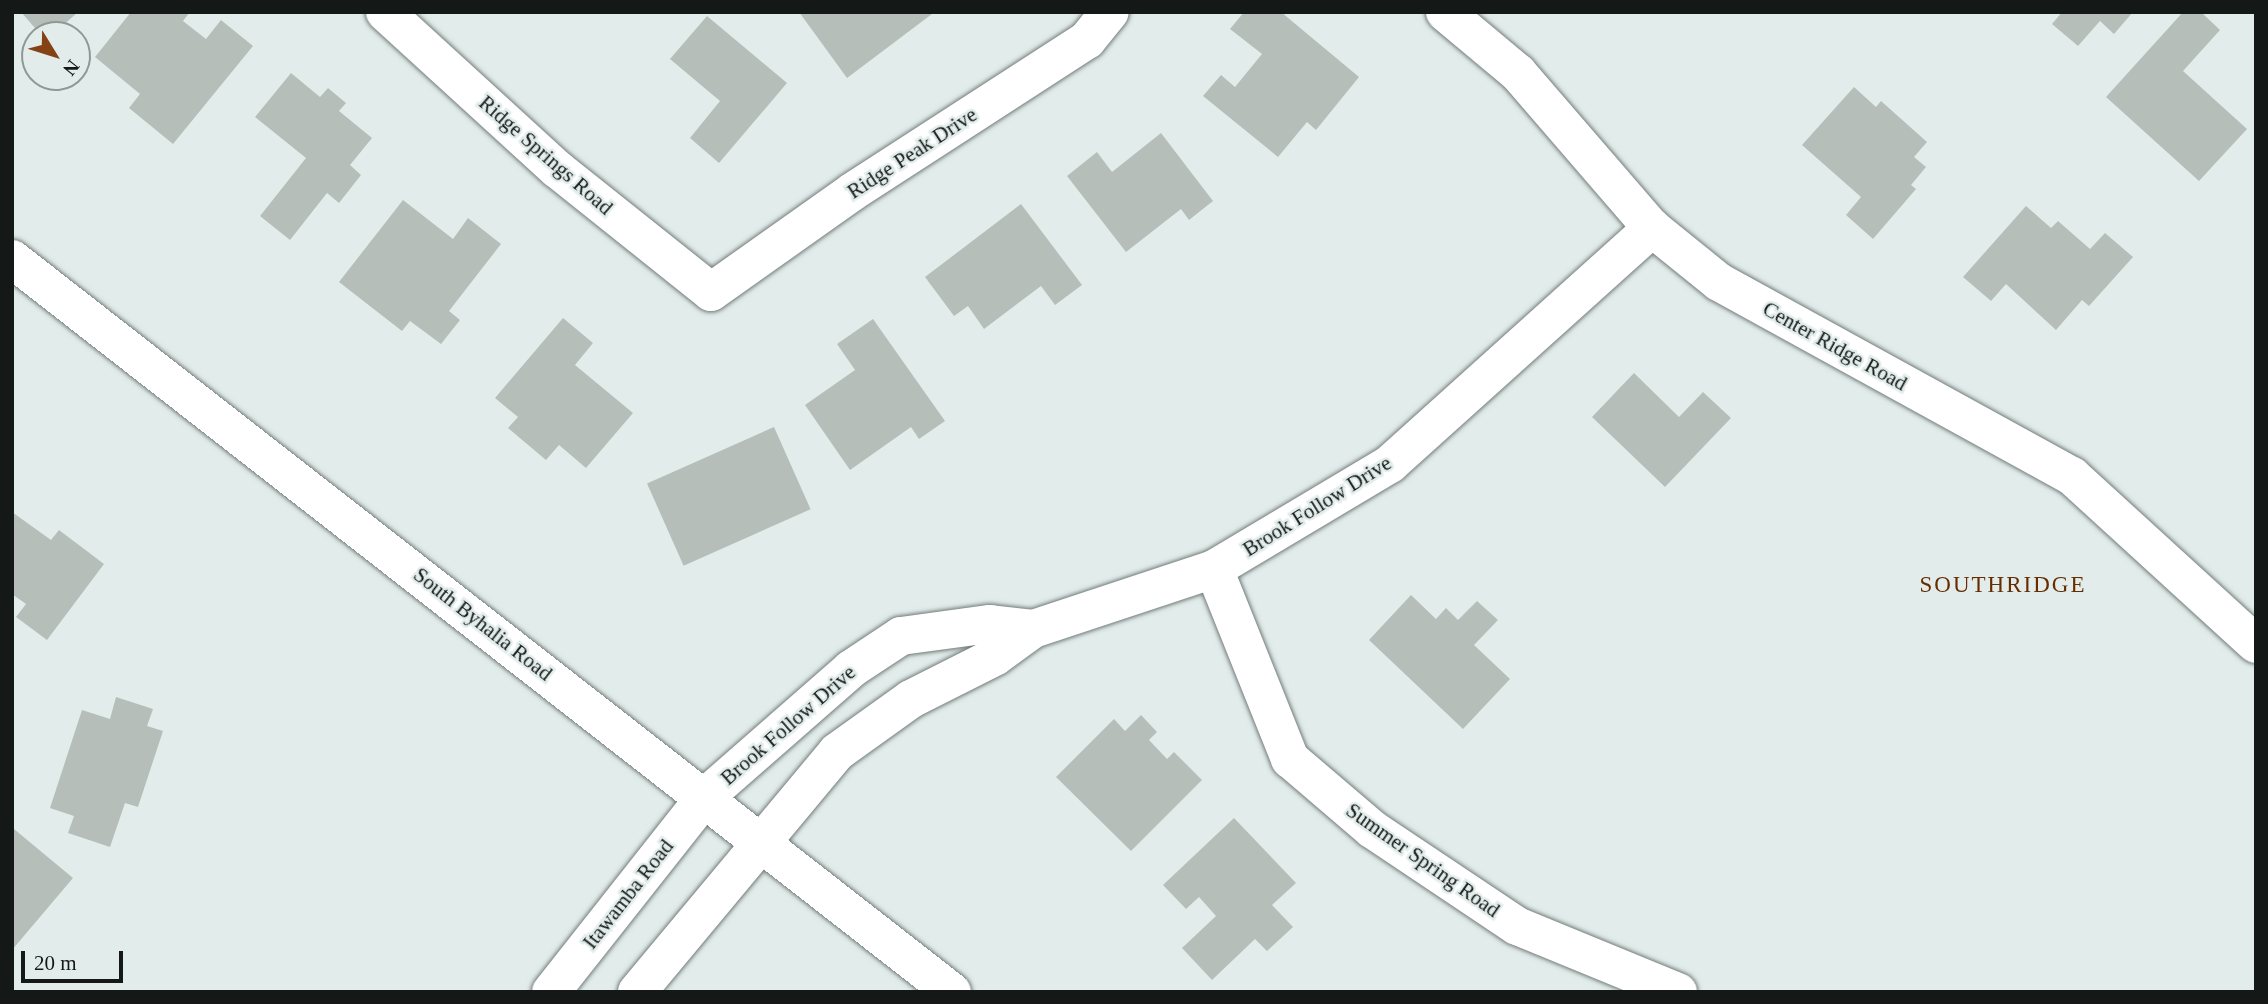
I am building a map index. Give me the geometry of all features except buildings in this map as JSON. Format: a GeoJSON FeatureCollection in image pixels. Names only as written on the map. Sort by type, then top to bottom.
{"type":"FeatureCollection","features":[{"type":"Feature","properties":{"kind":"street","name":"Ridge Springs Road"},"geometry":{"type":"LineString","coordinates":[[386,12],[557,169],[711,292]]}},
{"type":"Feature","properties":{"kind":"street","name":"Ridge Peak Drive"},"geometry":{"type":"LineString","coordinates":[[711,292],[852,192],[1087,40],[1110,12]]}},
{"type":"Feature","properties":{"kind":"street","name":"Center Ridge Road"},"geometry":{"type":"LineString","coordinates":[[1445,12],[1518,73],[1652,228],[1718,282],[2072,476],[2256,644]]}},
{"type":"Feature","properties":{"kind":"street","name":"Brook Follow Drive"},"geometry":{"type":"LineString","coordinates":[[758,842],[837,752],[911,699],[996,656],[1033,629],[1214,569],[1390,464],[1652,228]]}},
{"type":"Feature","properties":{"kind":"street","name":"South Byhalia Road"},"geometry":{"type":"LineString","coordinates":[[12,259],[952,992]]}},
{"type":"Feature","properties":{"kind":"street","name":"Summer Spring Road"},"geometry":{"type":"LineString","coordinates":[[1214,569],[1290,759],[1372,829],[1517,926],[1678,992]]}},
{"type":"Feature","properties":{"kind":"street","name":"Brook Follow Drive"},"geometry":{"type":"LineString","coordinates":[[705,797],[851,670],[901,636],[990,624],[1033,629]]}},
{"type":"Feature","properties":{"kind":"street","name":"Itawamba Road"},"geometry":{"type":"LineString","coordinates":[[551,992],[705,797]]}},
{"type":"Feature","properties":{"kind":"street"},"geometry":{"type":"LineString","coordinates":[[637,992],[758,842]]}},
{"type":"Feature","properties":{"kind":"district","name":"SOUTHRIDGE"},"geometry":{"type":"Point","coordinates":[2003,585]}}]}
